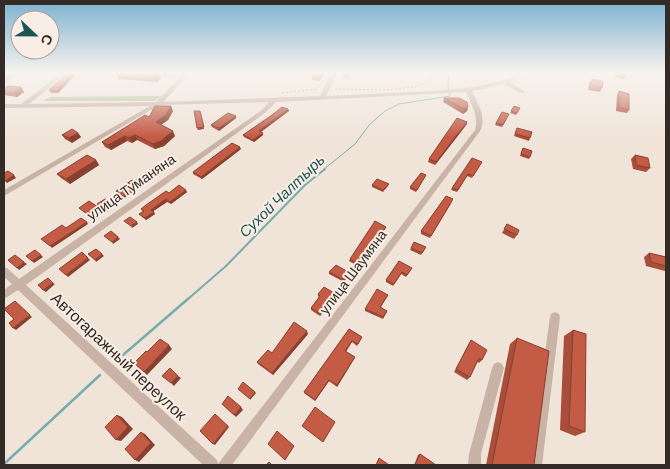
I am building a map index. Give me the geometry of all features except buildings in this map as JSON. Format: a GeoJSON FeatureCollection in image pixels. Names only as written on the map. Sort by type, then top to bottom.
{"type":"FeatureCollection","features":[{"type":"Feature","properties":{"kind":"street"},"geometry":{"type":"LineString","coordinates":[[22,106],[38,94]]}},
{"type":"Feature","properties":{"kind":"street"},"geometry":{"type":"LineString","coordinates":[[4,192],[158,103],[167,94]]}},
{"type":"Feature","properties":{"kind":"street"},"geometry":{"type":"LineString","coordinates":[[322,98],[324,94]]}},
{"type":"Feature","properties":{"kind":"street"},"geometry":{"type":"LineString","coordinates":[[4,106],[273,101],[393,94]]}},
{"type":"Feature","properties":{"kind":"street","name":"улица Шаумяна"},"geometry":{"type":"LineString","coordinates":[[224,465],[478,130],[480,123],[479,115],[470,94]]}},
{"type":"Feature","properties":{"kind":"street","name":"улица Туманяна"},"geometry":{"type":"LineString","coordinates":[[4,294],[264,111],[273,101]]}},
{"type":"Feature","properties":{"kind":"street","name":"Автогаражный переулок"},"geometry":{"type":"LineString","coordinates":[[4,271],[212,465]]}},
{"type":"Feature","properties":{"kind":"street"},"geometry":{"type":"LineString","coordinates":[[535,465],[555,317]]}},
{"type":"Feature","properties":{"kind":"street"},"geometry":{"type":"LineString","coordinates":[[474,465],[475,454],[498,368]]}},
{"type":"Feature","properties":{"kind":"green space"},"geometry":{"type":"Polygon","coordinates":[[[162,96],[154,101],[43,101],[50,97],[162,96]]]}},
{"type":"Feature","properties":{"kind":"waterway","name":"Сухой Чалтырь"},"geometry":{"type":"LineString","coordinates":[[323,170],[355,144],[370,124],[385,111],[399,104],[450,96],[450,94]]}},
{"type":"Feature","properties":{"kind":"waterway","name":"Сухой Чалтырь"},"geometry":{"type":"LineString","coordinates":[[188,299],[226,266],[305,185],[325,169]]}},
{"type":"Feature","properties":{"kind":"waterway","name":"Сухой Чалтырь"},"geometry":{"type":"LineString","coordinates":[[123,355],[189,298]]}},
{"type":"Feature","properties":{"kind":"waterway","name":"Сухой Чалтырь"},"geometry":{"type":"LineString","coordinates":[[4,464],[100,375]]}}]}
